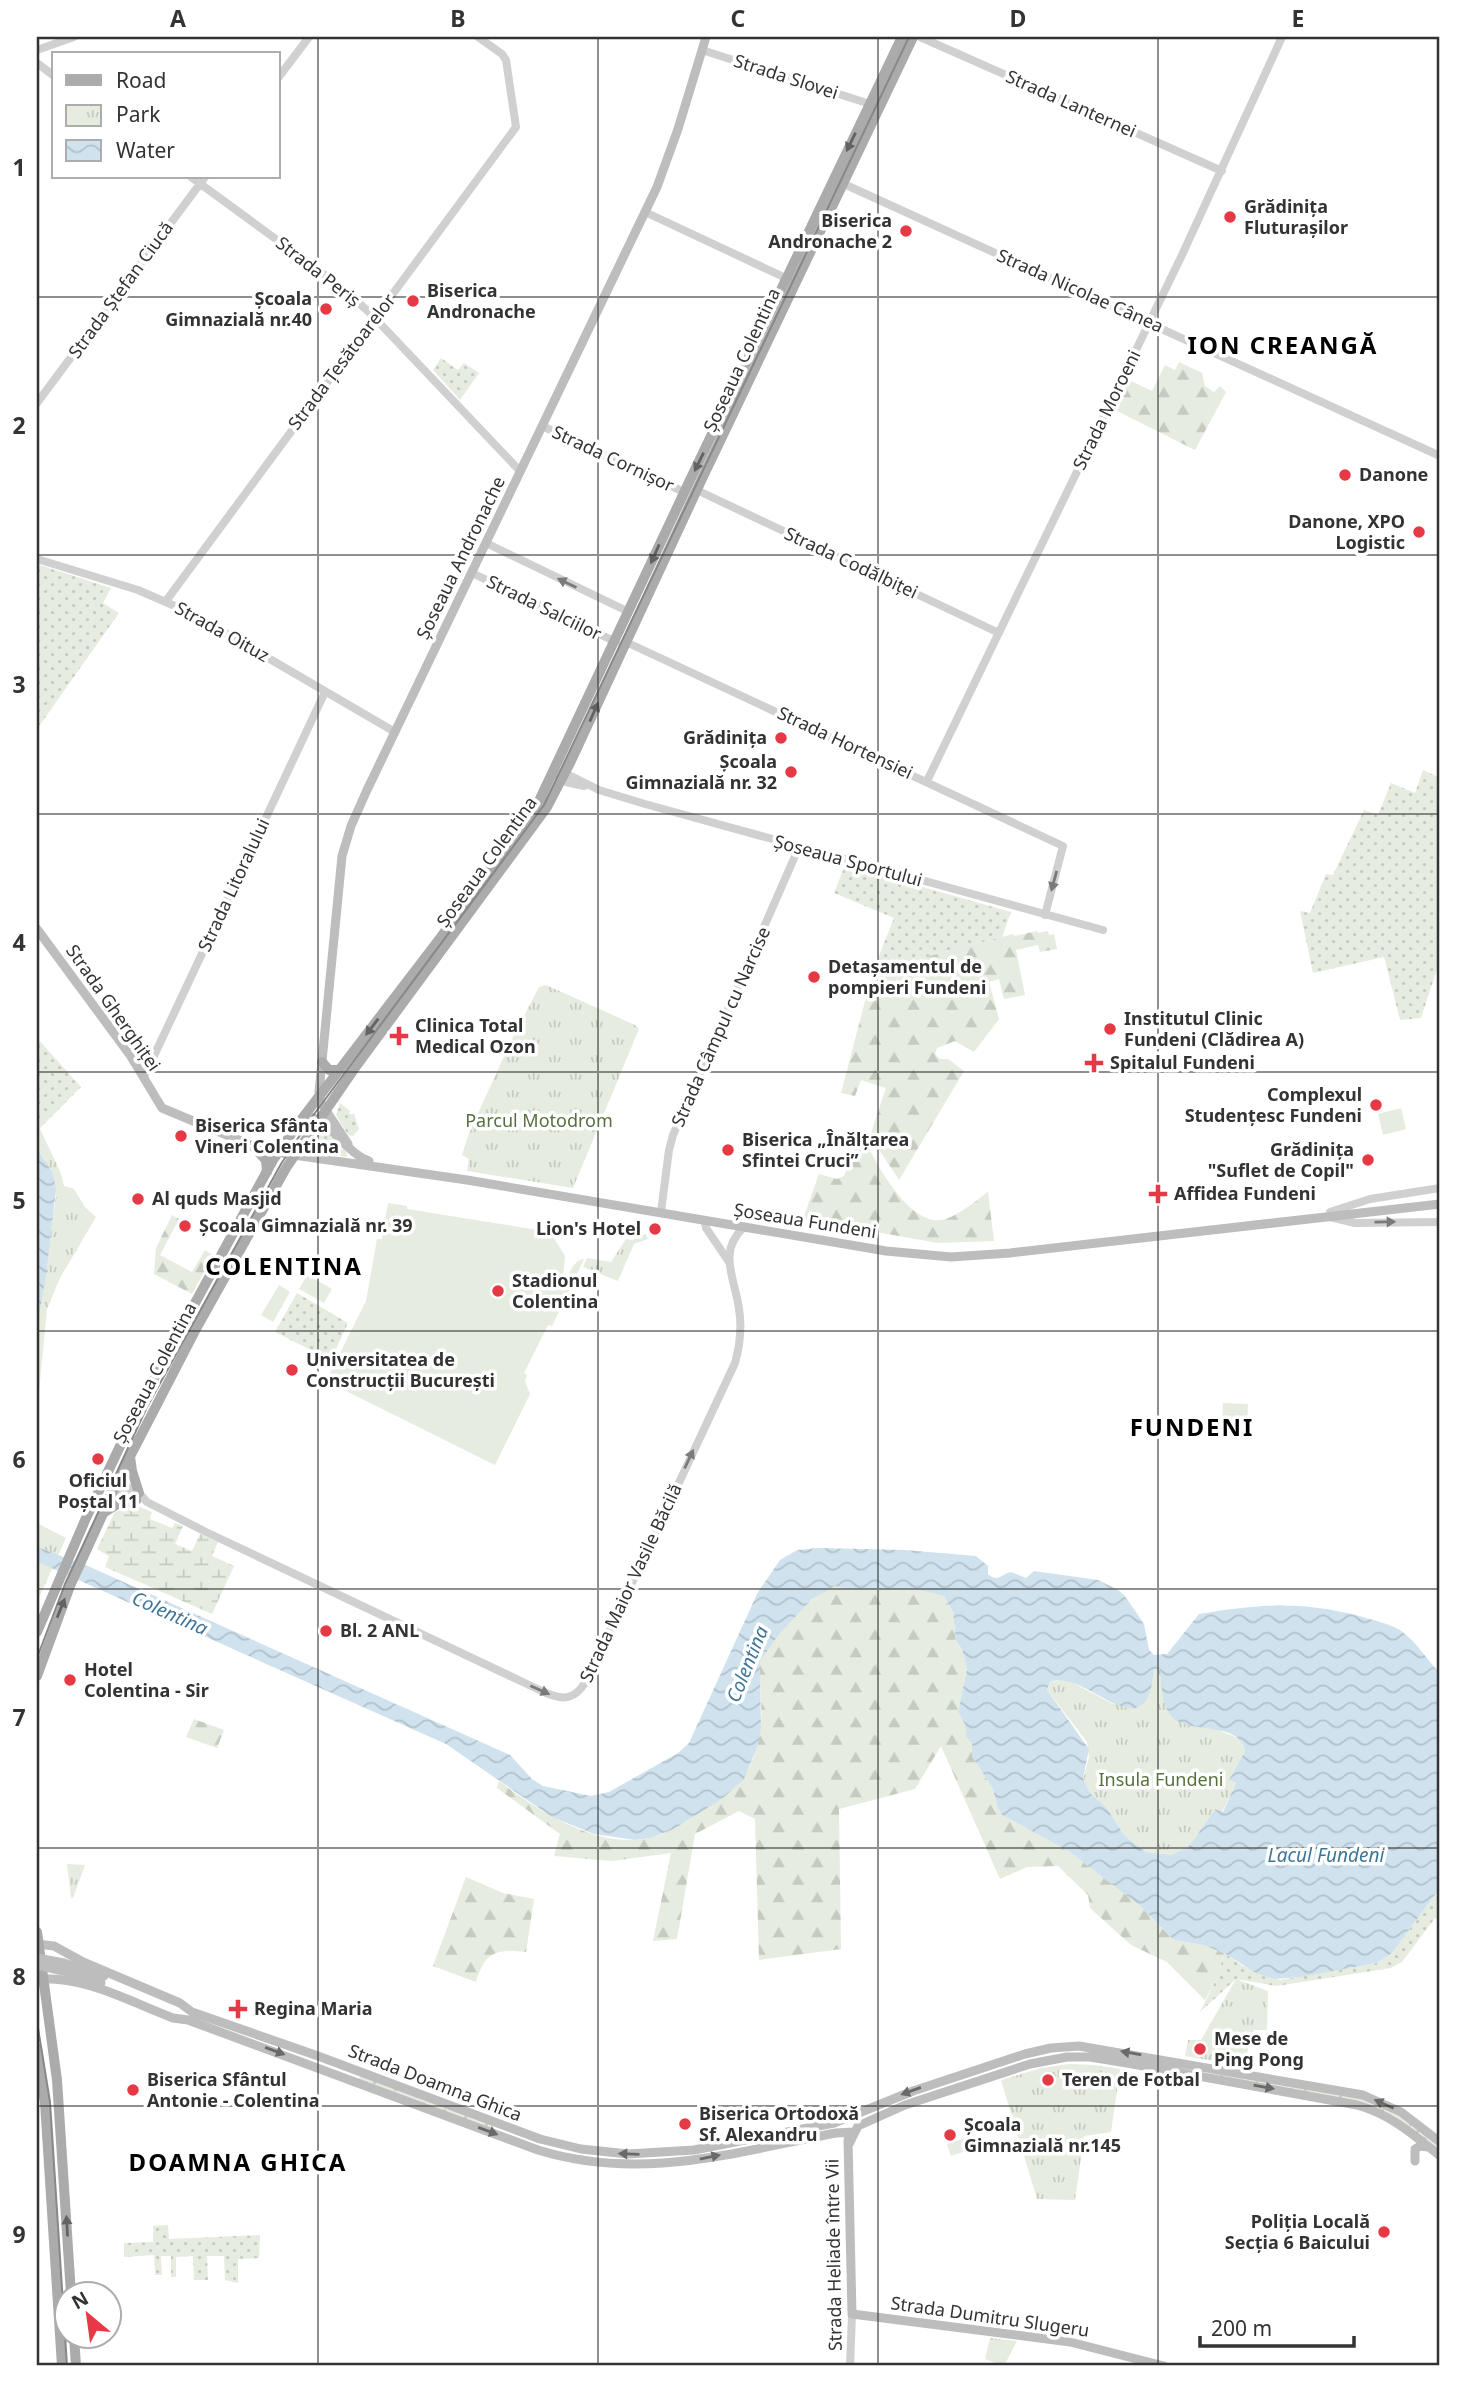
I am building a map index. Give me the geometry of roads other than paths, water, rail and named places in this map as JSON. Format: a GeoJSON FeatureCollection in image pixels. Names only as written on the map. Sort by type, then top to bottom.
{"type":"FeatureCollection","features":[{"type":"Feature","properties":{"kind":"main road","name":"Șoseaua Andronache"},"geometry":{"type":"LineString","coordinates":[[319,1097],[342,852],[355,815],[645,212],[670,152],[706,37]]}},
{"type":"Feature","properties":{"kind":"main road","name":"Șoseaua Colentina"},"geometry":{"type":"LineString","coordinates":[[37,1675],[70,1586],[130,1456],[197,1327],[295,1155],[318,1120],[530,834],[563,777],[621,642],[629,612],[902,37]]}},
{"type":"Feature","properties":{"kind":"main road","name":"Șoseaua Colentina"},"geometry":{"type":"LineString","coordinates":[[37,1632],[103,1480],[157,1370],[278,1152],[539,801],[621,642],[913,37]]}},
{"type":"Feature","properties":{"kind":"main road","name":"Strada Gherghiței"},"geometry":{"type":"LineString","coordinates":[[37,929],[115,1034],[164,1110],[253,1146],[278,1152]]}},
{"type":"Feature","properties":{"kind":"main road"},"geometry":{"type":"LineString","coordinates":[[322,1062],[329,1070],[340,1070]]}},
{"type":"Feature","properties":{"kind":"main road"},"geometry":{"type":"LineString","coordinates":[[319,1097],[350,1147],[352,1156],[347,1161]]}},
{"type":"Feature","properties":{"kind":"main road"},"geometry":{"type":"LineString","coordinates":[[300,1120],[308,1116],[318,1120]]}},
{"type":"Feature","properties":{"kind":"main road","name":"Șoseaua Fundeni"},"geometry":{"type":"LineString","coordinates":[[318,1120],[362,1158],[373,1162],[910,1254],[963,1257],[1330,1215],[1440,1198]]}},
{"type":"Feature","properties":{"kind":"main road"},"geometry":{"type":"LineString","coordinates":[[253,1146],[266,1160],[267,1173]]}},
{"type":"Feature","properties":{"kind":"main road","name":"Șoseaua Fundeni"},"geometry":{"type":"LineString","coordinates":[[278,1152],[897,1248],[950,1253],[1330,1215]]}},
{"type":"Feature","properties":{"kind":"main road","name":"Șoseaua Fundeni"},"geometry":{"type":"LineString","coordinates":[[1343,1213],[1440,1204]]}},
{"type":"Feature","properties":{"kind":"main road"},"geometry":{"type":"LineString","coordinates":[[103,1513],[137,1497],[130,1456]]}},
{"type":"Feature","properties":{"kind":"main road"},"geometry":{"type":"LineString","coordinates":[[37,1932],[40,1979],[58,2091],[70,2280]]}},
{"type":"Feature","properties":{"kind":"main road","name":"Strada Doamna Ghica"},"geometry":{"type":"LineString","coordinates":[[38,1944],[54,1946],[83,1962],[180,2003],[190,2016]]}},
{"type":"Feature","properties":{"kind":"main road"},"geometry":{"type":"LineString","coordinates":[[37,1958],[64,1963],[190,2016]]}},
{"type":"Feature","properties":{"kind":"main road"},"geometry":{"type":"LineString","coordinates":[[37,1965],[103,1980]]}},
{"type":"Feature","properties":{"kind":"main road","name":"Strada Doamna Ghica"},"geometry":{"type":"LineString","coordinates":[[40,1979],[75,1980],[173,2018],[190,2016],[538,2150],[615,2164],[676,2163],[794,2135],[842,2120],[846,2116],[853,2116],[913,2091],[1025,2054],[1051,2048],[1092,2046],[1363,2095],[1401,2112],[1440,2142]]}},
{"type":"Feature","properties":{"kind":"main road"},"geometry":{"type":"LineString","coordinates":[[37,2048],[45,2103],[62,2366]]}},
{"type":"Feature","properties":{"kind":"main road","name":"Strada Doamna Ghica"},"geometry":{"type":"LineString","coordinates":[[794,2135],[850,2131],[886,2113],[938,2093],[1030,2063],[1055,2058],[1090,2057],[1362,2106],[1393,2120],[1440,2156]]}},
{"type":"Feature","properties":{"kind":"main road"},"geometry":{"type":"LineString","coordinates":[[1197,2076],[1199,2065]]}},
{"type":"Feature","properties":{"kind":"main road"},"geometry":{"type":"LineString","coordinates":[[842,2120],[841,2127],[850,2131],[857,2120],[853,2116]]}},
{"type":"Feature","properties":{"kind":"main road","name":"Strada Heliade între Vii"},"geometry":{"type":"LineString","coordinates":[[850,2131],[852,2314]]}},
{"type":"Feature","properties":{"kind":"main road"},"geometry":{"type":"LineString","coordinates":[[1415,2161],[1415,2149],[1420,2146],[1428,2147]]}},
{"type":"Feature","properties":{"kind":"main road","name":"Strada Dumitru Slugeru"},"geometry":{"type":"LineString","coordinates":[[852,2314],[1070,2342],[1164,2366]]}},
{"type":"Feature","properties":{"kind":"street"},"geometry":{"type":"LineString","coordinates":[[37,50],[74,37]]}},
{"type":"Feature","properties":{"kind":"street"},"geometry":{"type":"LineString","coordinates":[[280,75],[309,37]]}},
{"type":"Feature","properties":{"kind":"street","name":"Strada Țesătoarelor"},"geometry":{"type":"LineString","coordinates":[[166,601],[517,124],[506,60],[478,37]]}},
{"type":"Feature","properties":{"kind":"street","name":"Strada Lanternei"},"geometry":{"type":"LineString","coordinates":[[920,37],[1222,171]]}},
{"type":"Feature","properties":{"kind":"street","name":"Strada Moroeni"},"geometry":{"type":"LineString","coordinates":[[926,781],[1222,171],[1282,37]]}},
{"type":"Feature","properties":{"kind":"street","name":"Strada Slovei"},"geometry":{"type":"LineString","coordinates":[[702,50],[870,104]]}},
{"type":"Feature","properties":{"kind":"street"},"geometry":{"type":"LineString","coordinates":[[37,63],[52,74]]}},
{"type":"Feature","properties":{"kind":"street","name":"Strada Nicolae Cânea"},"geometry":{"type":"LineString","coordinates":[[834,179],[1440,456]]}},
{"type":"Feature","properties":{"kind":"street","name":"Strada Periș"},"geometry":{"type":"LineString","coordinates":[[202,180],[376,317],[520,471]]}},
{"type":"Feature","properties":{"kind":"street","name":"Strada Ștefan Ciucă"},"geometry":{"type":"LineString","coordinates":[[37,403],[202,180]]}},
{"type":"Feature","properties":{"kind":"street"},"geometry":{"type":"LineString","coordinates":[[645,212],[788,279]]}},
{"type":"Feature","properties":{"kind":"street","name":"Strada Cornișor"},"geometry":{"type":"LineString","coordinates":[[542,426],[684,492]]}},
{"type":"Feature","properties":{"kind":"street","name":"Strada Codălbiței"},"geometry":{"type":"LineString","coordinates":[[703,493],[999,633]]}},
{"type":"Feature","properties":{"kind":"street"},"geometry":{"type":"LineString","coordinates":[[486,543],[629,612]]}},
{"type":"Feature","properties":{"kind":"street","name":"Strada Oituz"},"geometry":{"type":"LineString","coordinates":[[37,559],[166,601],[234,636],[395,732]]}},
{"type":"Feature","properties":{"kind":"street","name":"Strada Salciilor"},"geometry":{"type":"LineString","coordinates":[[472,573],[621,642]]}},
{"type":"Feature","properties":{"kind":"street","name":"Strada Hortensiei"},"geometry":{"type":"LineString","coordinates":[[621,642],[1063,846],[1045,915]]}},
{"type":"Feature","properties":{"kind":"street","name":"Strada Litoralului"},"geometry":{"type":"LineString","coordinates":[[144,1077],[324,692]]}},
{"type":"Feature","properties":{"kind":"street","name":"Șoseaua Sportului"},"geometry":{"type":"LineString","coordinates":[[553,772],[594,788],[799,848],[1103,930]]}},
{"type":"Feature","properties":{"kind":"street","name":"Strada Câmpul cu Narcise"},"geometry":{"type":"LineString","coordinates":[[661,1210],[673,1135],[799,848]]}},
{"type":"Feature","properties":{"kind":"street","name":"Șoseaua Fundeni"},"geometry":{"type":"LineString","coordinates":[[1330,1215],[1362,1200],[1440,1188]]}},
{"type":"Feature","properties":{"kind":"street","name":"Șoseaua Fundeni"},"geometry":{"type":"LineString","coordinates":[[1330,1215],[1355,1223],[1440,1222]]}},
{"type":"Feature","properties":{"kind":"street","name":"Strada Maior Vasile Băcilă"},"geometry":{"type":"LineString","coordinates":[[103,1480],[216,1537],[508,1675],[563,1698],[574,1696],[583,1687],[735,1363],[741,1324],[733,1276],[729,1262],[706,1228],[704,1220]]}},
{"type":"Feature","properties":{"kind":"street"},"geometry":{"type":"LineString","coordinates":[[729,1262],[731,1244],[744,1227]]}},
{"type":"Feature","properties":{"kind":"street","name":"Strada Heliade între Vii"},"geometry":{"type":"LineString","coordinates":[[850,2366],[852,2314]]}},
{"type":"Feature","properties":{"kind":"water"},"geometry":{"type":"Polygon","coordinates":[[[37,1149],[53,1173],[56,1190],[37,1328],[37,1149]]]}},
{"type":"Feature","properties":{"kind":"water","name":"Lacul Fundeni"},"geometry":{"type":"Polygon","coordinates":[[[37,1547],[90,1567],[510,1755],[532,1779],[543,1786],[591,1796],[609,1792],[678,1753],[689,1743],[758,1592],[780,1560],[797,1550],[905,1550],[976,1556],[988,1566],[988,1574],[994,1578],[1011,1572],[1026,1578],[1034,1571],[1098,1580],[1125,1596],[1144,1624],[1149,1650],[1154,1655],[1167,1654],[1199,1614],[1279,1606],[1338,1611],[1400,1630],[1440,1673],[1440,1888],[1392,1953],[1377,1963],[1275,1979],[1256,1973],[1224,1953],[1203,1945],[1174,1940],[1140,1906],[1070,1852],[1002,1815],[993,1789],[972,1756],[972,1744],[966,1737],[966,1726],[958,1712],[967,1669],[962,1649],[956,1641],[953,1613],[944,1596],[917,1589],[848,1589],[835,1586],[812,1599],[779,1634],[760,1661],[761,1729],[757,1748],[744,1779],[723,1798],[674,1829],[651,1838],[635,1840],[594,1834],[552,1817],[446,1744],[37,1561],[37,1547]],[[1154,1669],[1149,1694],[1140,1706],[1128,1708],[1065,1681],[1050,1682],[1047,1690],[1089,1749],[1083,1779],[1091,1794],[1106,1807],[1125,1836],[1146,1852],[1172,1855],[1190,1845],[1215,1809],[1223,1812],[1236,1783],[1229,1780],[1245,1751],[1235,1736],[1185,1724],[1172,1717],[1163,1697],[1160,1669],[1154,1669]]]}},
{"type":"Feature","properties":{"kind":"tram line"},"geometry":{"type":"LineString","coordinates":[[37,1658],[65,1584],[147,1407],[281,1164],[312,1117],[544,805],[909,37]]}},
{"type":"Feature","properties":{"kind":"tram line"},"geometry":{"type":"LineString","coordinates":[[37,2022],[50,2102],[67,2366]]}},
{"type":"Feature","properties":{"kind":"place","name":"Grădinița Fluturașilor"},"geometry":{"type":"Point","coordinates":[1230,217]}},
{"type":"Feature","properties":{"kind":"place","name":"Biserica Andronache 2"},"geometry":{"type":"Point","coordinates":[906,231]}},
{"type":"Feature","properties":{"kind":"place","name":"Biserica Andronache"},"geometry":{"type":"Point","coordinates":[413,301]}},
{"type":"Feature","properties":{"kind":"place","name":"Școala Gimnazială nr.40"},"geometry":{"type":"Point","coordinates":[326,309]}},
{"type":"Feature","properties":{"kind":"place","name":"Danone"},"geometry":{"type":"Point","coordinates":[1345,475]}},
{"type":"Feature","properties":{"kind":"place","name":"Danone, XPO Logistic"},"geometry":{"type":"Point","coordinates":[1419,532]}},
{"type":"Feature","properties":{"kind":"place","name":"Grădinița"},"geometry":{"type":"Point","coordinates":[781,738]}},
{"type":"Feature","properties":{"kind":"place","name":"Școala Gimnazială nr. 32"},"geometry":{"type":"Point","coordinates":[791,772]}},
{"type":"Feature","properties":{"kind":"place","name":"Detașamentul de pompieri Fundeni"},"geometry":{"type":"Point","coordinates":[814,977]}},
{"type":"Feature","properties":{"kind":"place","name":"Institutul Clinic Fundeni (Clădirea A)"},"geometry":{"type":"Point","coordinates":[1110,1029]}},
{"type":"Feature","properties":{"kind":"place","name":"Clinica Total Medical Ozon"},"geometry":{"type":"Point","coordinates":[399,1036]}},
{"type":"Feature","properties":{"kind":"place","name":"Spitalul Fundeni"},"geometry":{"type":"Point","coordinates":[1094,1063]}},
{"type":"Feature","properties":{"kind":"place","name":"Complexul Studențesc Fundeni"},"geometry":{"type":"Point","coordinates":[1376,1105]}},
{"type":"Feature","properties":{"kind":"place","name":"Biserica Sfânta Vineri Colentina"},"geometry":{"type":"Point","coordinates":[181,1136]}},
{"type":"Feature","properties":{"kind":"place","name":"Biserica „Înălțarea Sfintei Cruci”"},"geometry":{"type":"Point","coordinates":[728,1150]}},
{"type":"Feature","properties":{"kind":"place","name":"Grădinița \"Suflet de Copil\""},"geometry":{"type":"Point","coordinates":[1368,1160]}},
{"type":"Feature","properties":{"kind":"place","name":"Affidea Fundeni"},"geometry":{"type":"Point","coordinates":[1158,1194]}},
{"type":"Feature","properties":{"kind":"place","name":"Al quds Masjid"},"geometry":{"type":"Point","coordinates":[138,1199]}},
{"type":"Feature","properties":{"kind":"place","name":"Școala Gimnazială nr. 39"},"geometry":{"type":"Point","coordinates":[185,1226]}},
{"type":"Feature","properties":{"kind":"place","name":"Lion's Hotel"},"geometry":{"type":"Point","coordinates":[655,1229]}},
{"type":"Feature","properties":{"kind":"place","name":"Stadionul Colentina"},"geometry":{"type":"Point","coordinates":[498,1291]}},
{"type":"Feature","properties":{"kind":"place","name":"Universitatea de Construcții București"},"geometry":{"type":"Point","coordinates":[292,1370]}},
{"type":"Feature","properties":{"kind":"place","name":"Oficiul Poștal 11"},"geometry":{"type":"Point","coordinates":[98,1459]}},
{"type":"Feature","properties":{"kind":"place","name":"Bl. 2 ANL"},"geometry":{"type":"Point","coordinates":[326,1631]}},
{"type":"Feature","properties":{"kind":"place","name":"Hotel Colentina - Sir"},"geometry":{"type":"Point","coordinates":[70,1680]}},
{"type":"Feature","properties":{"kind":"place","name":"Regina Maria"},"geometry":{"type":"Point","coordinates":[238,2009]}},
{"type":"Feature","properties":{"kind":"place","name":"Mese de Ping Pong"},"geometry":{"type":"Point","coordinates":[1200,2049]}},
{"type":"Feature","properties":{"kind":"place","name":"Teren de Fotbal"},"geometry":{"type":"Point","coordinates":[1048,2080]}},
{"type":"Feature","properties":{"kind":"place","name":"Biserica Sfântul Antonie - Colentina"},"geometry":{"type":"Point","coordinates":[133,2090]}},
{"type":"Feature","properties":{"kind":"place","name":"Biserica Ortodoxă Sf. Alexandru"},"geometry":{"type":"Point","coordinates":[685,2124]}},
{"type":"Feature","properties":{"kind":"place","name":"Școala Gimnazială nr.145"},"geometry":{"type":"Point","coordinates":[950,2135]}},
{"type":"Feature","properties":{"kind":"place","name":"Poliția Locală Secția 6 Baicului"},"geometry":{"type":"Point","coordinates":[1384,2232]}},
{"type":"Feature","properties":{"kind":"district","name":"ION CREANGĂ"},"geometry":{"type":"Point","coordinates":[1283,346]}},
{"type":"Feature","properties":{"kind":"district","name":"COLENTINA"},"geometry":{"type":"Point","coordinates":[284,1267]}},
{"type":"Feature","properties":{"kind":"district","name":"FUNDENI"},"geometry":{"type":"Point","coordinates":[1192,1428]}},
{"type":"Feature","properties":{"kind":"district","name":"DOAMNA GHICA"},"geometry":{"type":"Point","coordinates":[238,2163]}},
{"type":"Feature","properties":{"kind":"park label","name":"Parcul Motodrom"},"geometry":{"type":"Point","coordinates":[539,1121]}},
{"type":"Feature","properties":{"kind":"park label","name":"Insula Fundeni"},"geometry":{"type":"Point","coordinates":[1161,1780]}},
{"type":"Feature","properties":{"kind":"water label","name":"Colentina"},"geometry":{"type":"Point","coordinates":[170,1613]}},
{"type":"Feature","properties":{"kind":"water label","name":"Colentina"},"geometry":{"type":"Point","coordinates":[747,1664]}}]}
